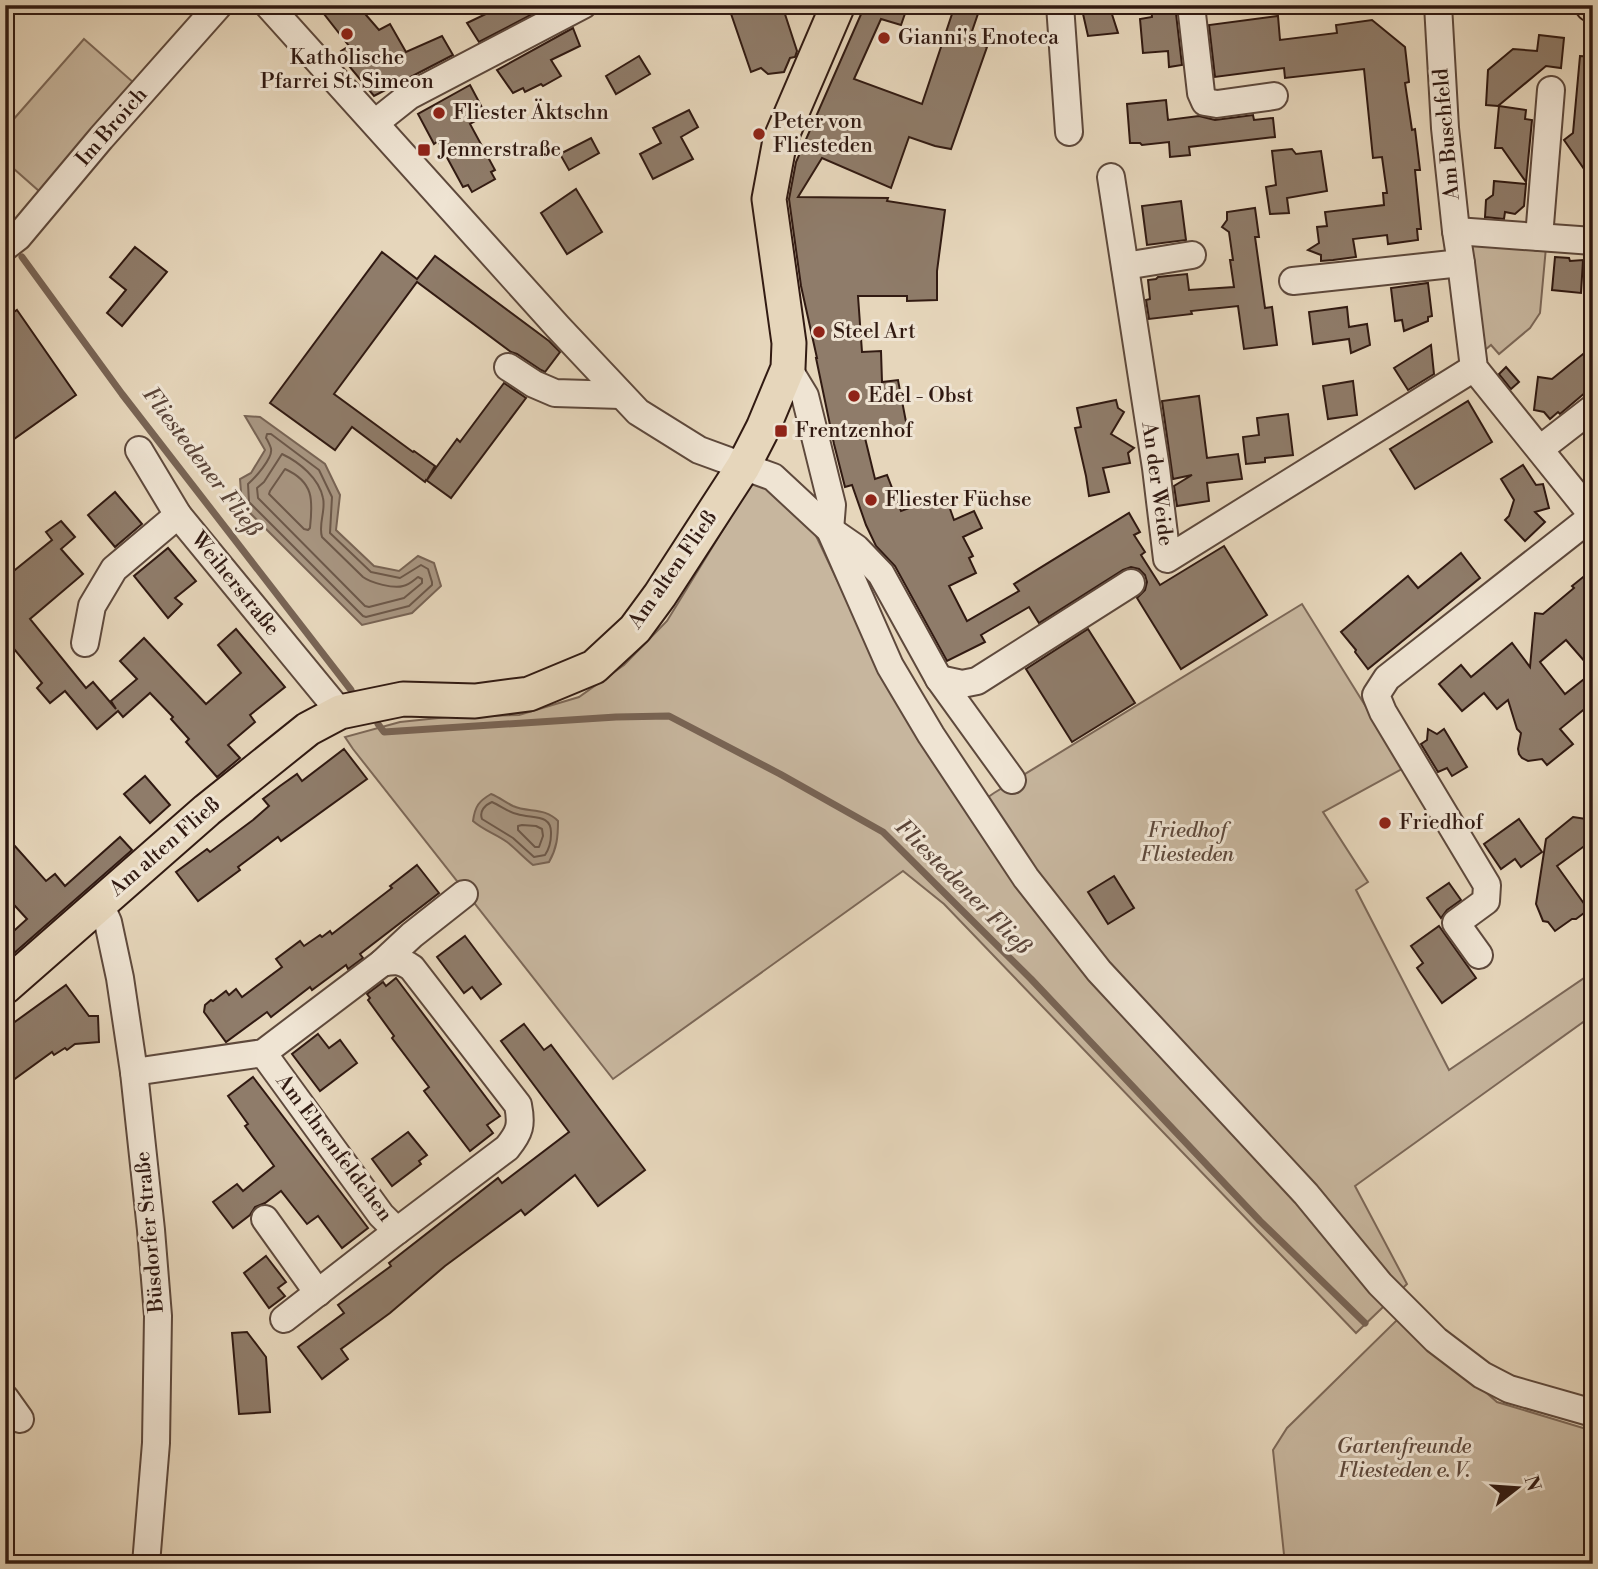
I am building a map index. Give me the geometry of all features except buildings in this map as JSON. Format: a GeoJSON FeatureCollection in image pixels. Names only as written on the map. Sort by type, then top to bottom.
{"type":"FeatureCollection","features":[{"type":"Feature","properties":{"kind":"main road","name":"Am alten Fließ"},"geometry":{"type":"LineString","coordinates":[[5,987],[207,810],[308,729],[340,712],[403,699],[475,701],[529,694],[594,667],[635,629],[743,467],[788,368],[789,342],[769,199],[779,140],[838,5]]}},
{"type":"Feature","properties":{"kind":"street","name":"Im Broich"},"geometry":{"type":"LineString","coordinates":[[5,247],[18,237],[219,5]]}},
{"type":"Feature","properties":{"kind":"street"},"geometry":{"type":"LineString","coordinates":[[268,5],[638,412],[699,450],[773,477],[830,530],[856,548],[881,574],[939,678],[1012,780]]}},
{"type":"Feature","properties":{"kind":"street"},"geometry":{"type":"LineString","coordinates":[[375,123],[409,96],[583,5]]}},
{"type":"Feature","properties":{"kind":"street"},"geometry":{"type":"LineString","coordinates":[[1060,5],[1069,132]]}},
{"type":"Feature","properties":{"kind":"street"},"geometry":{"type":"LineString","coordinates":[[1191,5],[1201,93],[1206,102],[1217,104],[1274,96]]}},
{"type":"Feature","properties":{"kind":"street","name":"Am Buschfeld"},"geometry":{"type":"LineString","coordinates":[[1438,5],[1445,128],[1455,231],[1474,369]]}},
{"type":"Feature","properties":{"kind":"street"},"geometry":{"type":"LineString","coordinates":[[1539,237],[1551,90]]}},
{"type":"Feature","properties":{"kind":"street","name":"An der Weide"},"geometry":{"type":"LineString","coordinates":[[1111,177],[1156,468],[1167,559],[1474,369]]}},
{"type":"Feature","properties":{"kind":"street"},"geometry":{"type":"LineString","coordinates":[[1455,231],[1593,241]]}},
{"type":"Feature","properties":{"kind":"street"},"geometry":{"type":"LineString","coordinates":[[1125,266],[1192,255]]}},
{"type":"Feature","properties":{"kind":"street"},"geometry":{"type":"LineString","coordinates":[[1293,281],[1461,263]]}},
{"type":"Feature","properties":{"kind":"street"},"geometry":{"type":"LineString","coordinates":[[508,367],[534,384],[555,393],[621,395]]}},
{"type":"Feature","properties":{"kind":"street"},"geometry":{"type":"LineString","coordinates":[[788,368],[805,396],[832,505],[830,530],[890,666],[931,735],[1026,878],[1099,971],[1306,1194],[1380,1284],[1436,1340],[1482,1375],[1509,1389],[1593,1413]]}},
{"type":"Feature","properties":{"kind":"street"},"geometry":{"type":"LineString","coordinates":[[1474,369],[1593,516],[1387,678],[1376,695],[1383,712],[1488,886],[1486,901],[1457,923],[1479,955]]}},
{"type":"Feature","properties":{"kind":"street"},"geometry":{"type":"LineString","coordinates":[[1540,449],[1593,408]]}},
{"type":"Feature","properties":{"kind":"street","name":"Weiherstraße"},"geometry":{"type":"LineString","coordinates":[[139,450],[178,515],[340,712]]}},
{"type":"Feature","properties":{"kind":"street"},"geometry":{"type":"LineString","coordinates":[[85,643],[92,606],[114,569],[178,515]]}},
{"type":"Feature","properties":{"kind":"street"},"geometry":{"type":"LineString","coordinates":[[939,678],[962,684],[977,681],[1131,583]]}},
{"type":"Feature","properties":{"kind":"street","name":"Am Ehrenfeldchen"},"geometry":{"type":"LineString","coordinates":[[134,1072],[263,1053],[382,963],[412,935],[464,894]]}},
{"type":"Feature","properties":{"kind":"street","name":"Büsdorfer Straße"},"geometry":{"type":"LineString","coordinates":[[100,904],[108,922],[120,978],[134,1072],[158,1316],[156,1443],[146,1564]]}},
{"type":"Feature","properties":{"kind":"street","name":"Am Ehrenfeldchen"},"geometry":{"type":"LineString","coordinates":[[263,1053],[381,1215],[397,1231],[507,1148],[517,1137],[521,1121],[517,1105],[412,968],[397,960],[382,963]]}},
{"type":"Feature","properties":{"kind":"street"},"geometry":{"type":"LineString","coordinates":[[265,1219],[318,1293]]}},
{"type":"Feature","properties":{"kind":"street"},"geometry":{"type":"LineString","coordinates":[[284,1319],[397,1231]]}},
{"type":"Feature","properties":{"kind":"green space"},"geometry":{"type":"Polygon","coordinates":[[[84,39],[134,83],[39,191],[5,161],[5,129],[84,39]]]}},
{"type":"Feature","properties":{"kind":"green space"},"geometry":{"type":"Polygon","coordinates":[[[1470,243],[1546,247],[1540,313],[1530,328],[1499,354],[1491,345],[1479,355],[1470,243]]]}},
{"type":"Feature","properties":{"kind":"green space","name":"Friedhof Fliesteden"},"geometry":{"type":"Polygon","coordinates":[[[756,476],[809,521],[883,677],[972,808],[1302,604],[1404,768],[1323,812],[1368,882],[1356,890],[1449,1070],[1593,972],[1593,1015],[1355,1186],[1407,1284],[1356,1333],[944,904],[903,871],[613,1079],[345,737],[400,722],[448,717],[519,715],[579,697],[624,665],[667,621],[756,476]]]}},
{"type":"Feature","properties":{"kind":"green space","name":"Gartenfreunde Fliesteden e. V."},"geometry":{"type":"Polygon","coordinates":[[[1400,1317],[1497,1402],[1593,1431],[1593,1564],[1285,1564],[1273,1450],[1287,1428],[1400,1317]]]}},
{"type":"Feature","properties":{"kind":"water"},"geometry":{"type":"Polygon","coordinates":[[[245,416],[260,417],[325,464],[340,495],[336,530],[374,566],[399,571],[418,556],[434,563],[441,586],[412,613],[362,625],[242,505],[240,479],[251,473],[265,450],[245,416]]]}},
{"type":"Feature","properties":{"kind":"water"},"geometry":{"type":"Polygon","coordinates":[[[491,794],[513,806],[548,814],[558,821],[554,852],[549,862],[533,865],[507,842],[473,821],[478,804],[491,794]]]}},
{"type":"Feature","properties":{"kind":"waterway","name":"Fliestedener Fließ"},"geometry":{"type":"LineString","coordinates":[[22,257],[122,394],[351,690]]}},
{"type":"Feature","properties":{"kind":"waterway","name":"Fliestedener Fließ"},"geometry":{"type":"LineString","coordinates":[[378,724],[384,732],[669,716],[883,832],[1031,979],[1260,1221],[1365,1323]]}},
{"type":"Feature","properties":{"kind":"place","name":"Katholische Pfarrei St. Simeon"},"geometry":{"type":"Point","coordinates":[347,34]}},
{"type":"Feature","properties":{"kind":"place","name":"Gianni's Enoteca"},"geometry":{"type":"Point","coordinates":[884,38]}},
{"type":"Feature","properties":{"kind":"place","name":"Fliester Äktschn"},"geometry":{"type":"Point","coordinates":[439,113]}},
{"type":"Feature","properties":{"kind":"place","name":"Peter von Fliesteden"},"geometry":{"type":"Point","coordinates":[759,134]}},
{"type":"Feature","properties":{"kind":"place","name":"Jennerstraße"},"geometry":{"type":"Point","coordinates":[424,150]}},
{"type":"Feature","properties":{"kind":"place","name":"Steel Art"},"geometry":{"type":"Point","coordinates":[819,332]}},
{"type":"Feature","properties":{"kind":"place","name":"Edel - Obst"},"geometry":{"type":"Point","coordinates":[854,396]}},
{"type":"Feature","properties":{"kind":"place","name":"Frentzenhof"},"geometry":{"type":"Point","coordinates":[781,431]}},
{"type":"Feature","properties":{"kind":"place","name":"Fliester Füchse"},"geometry":{"type":"Point","coordinates":[871,500]}},
{"type":"Feature","properties":{"kind":"place","name":"Friedhof"},"geometry":{"type":"Point","coordinates":[1385,823]}}]}
